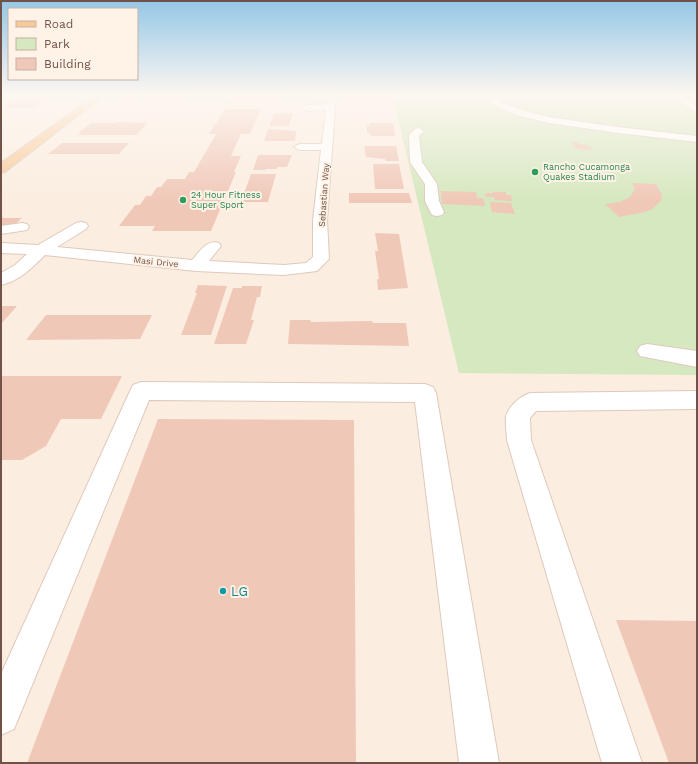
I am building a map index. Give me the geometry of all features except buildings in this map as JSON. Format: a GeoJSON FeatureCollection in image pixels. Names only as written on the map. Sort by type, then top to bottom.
{"type":"FeatureCollection","features":[{"type":"Feature","properties":{"kind":"main road"},"geometry":{"type":"LineString","coordinates":[[1,169],[54,130]]}},
{"type":"Feature","properties":{"kind":"street","name":"Sebastian Way"},"geometry":{"type":"LineString","coordinates":[[311,267],[321,259],[320,220],[329,130]]}},
{"type":"Feature","properties":{"kind":"street"},"geometry":{"type":"LineString","coordinates":[[419,130],[414,135],[416,145],[416,162],[431,184],[432,201],[437,212]]}},
{"type":"Feature","properties":{"kind":"street"},"geometry":{"type":"LineString","coordinates":[[613,130],[697,139]]}},
{"type":"Feature","properties":{"kind":"street"},"geometry":{"type":"LineString","coordinates":[[300,147],[327,147]]}},
{"type":"Feature","properties":{"kind":"street"},"geometry":{"type":"LineString","coordinates":[[1,280],[21,269],[41,250],[81,226]]}},
{"type":"Feature","properties":{"kind":"street"},"geometry":{"type":"LineString","coordinates":[[1,230],[22,227]]}},
{"type":"Feature","properties":{"kind":"street"},"geometry":{"type":"LineString","coordinates":[[196,266],[213,246]]}},
{"type":"Feature","properties":{"kind":"street","name":"Masi Drive"},"geometry":{"type":"LineString","coordinates":[[1,248],[41,250],[196,266],[284,270],[311,267]]}},
{"type":"Feature","properties":{"kind":"street"},"geometry":{"type":"LineString","coordinates":[[647,352],[697,359]]}},
{"type":"Feature","properties":{"kind":"street"},"geometry":{"type":"LineString","coordinates":[[1,716],[141,391],[425,393],[479,763]]}},
{"type":"Feature","properties":{"kind":"street"},"geometry":{"type":"LineString","coordinates":[[622,763],[519,440],[518,416],[530,402],[697,400]]}},
{"type":"Feature","properties":{"kind":"green space"},"geometry":{"type":"Polygon","coordinates":[[[401,130],[697,130],[697,375],[459,373],[401,130]]]}},
{"type":"Feature","properties":{"kind":"place","name":"Rancho Cucamonga Quakes Stadium"},"geometry":{"type":"Point","coordinates":[535,172]}},
{"type":"Feature","properties":{"kind":"place","name":"24 Hour Fitness Super Sport"},"geometry":{"type":"Point","coordinates":[183,200]}},
{"type":"Feature","properties":{"kind":"place","name":"LG"},"geometry":{"type":"Point","coordinates":[223,591]}}]}
